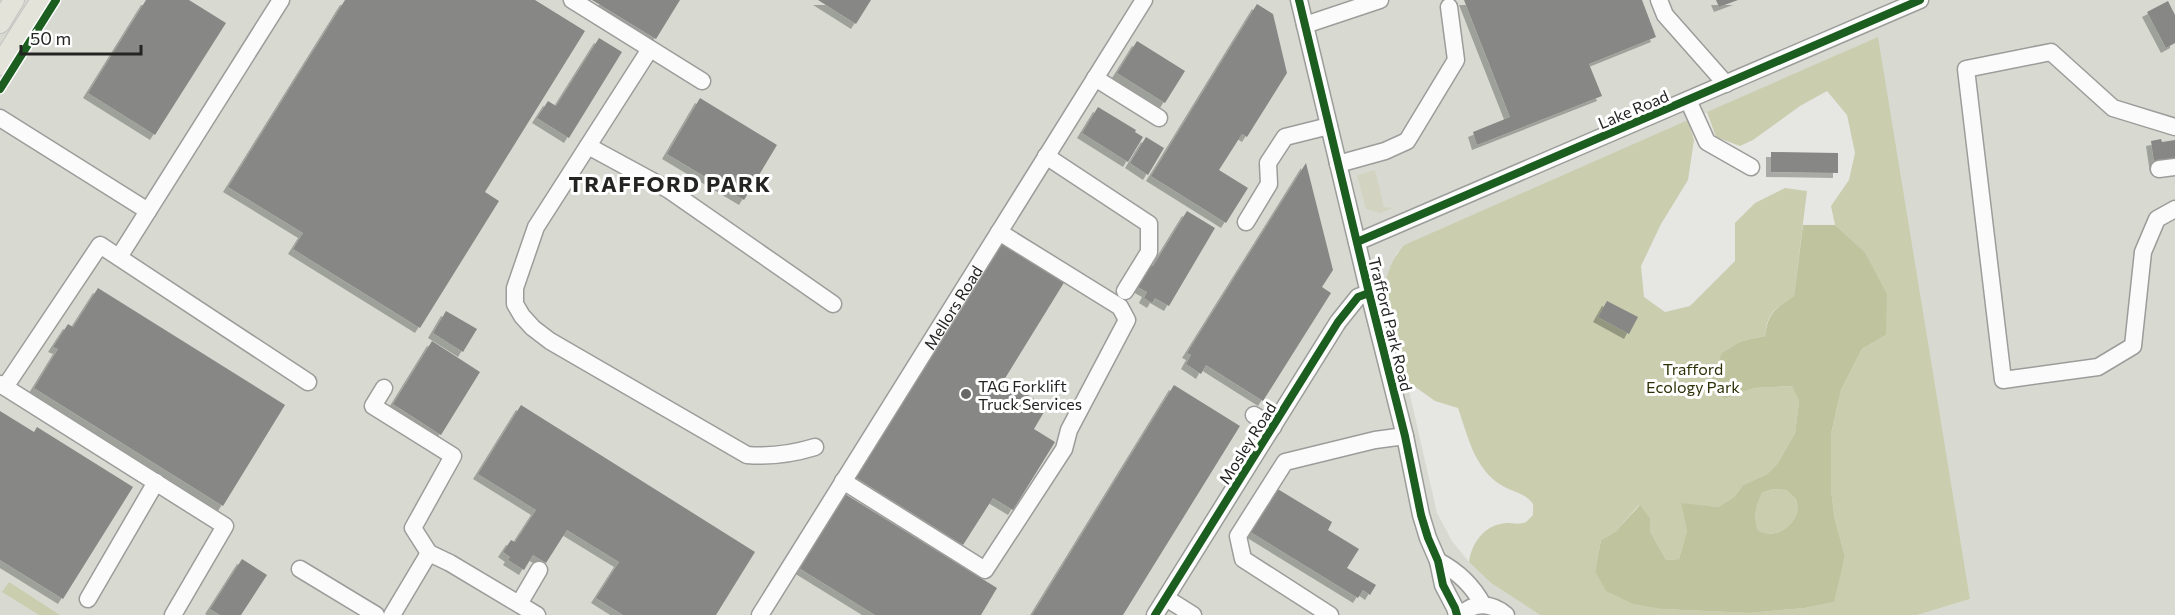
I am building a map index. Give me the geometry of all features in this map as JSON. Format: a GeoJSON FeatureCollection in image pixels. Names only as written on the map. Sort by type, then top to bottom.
{"type":"FeatureCollection","features":[{"type":"Feature","properties":{"kind":"main road"},"geometry":{"type":"LineString","coordinates":[[0,22],[14,0]]}},
{"type":"Feature","properties":{"kind":"main road"},"geometry":{"type":"LineString","coordinates":[[0,65],[41,0]]}},
{"type":"Feature","properties":{"kind":"street"},"geometry":{"type":"LineString","coordinates":[[119,257],[281,0]]}},
{"type":"Feature","properties":{"kind":"street"},"geometry":{"type":"LineString","coordinates":[[572,0],[702,81]]}},
{"type":"Feature","properties":{"kind":"street","name":"Mellors Road"},"geometry":{"type":"LineString","coordinates":[[760,615],[1144,0]]}},
{"type":"Feature","properties":{"kind":"street","name":"Trafford Park Road"},"geometry":{"type":"LineString","coordinates":[[1299,0],[1405,436],[1421,514],[1438,561],[1443,585],[1459,615]]}},
{"type":"Feature","properties":{"kind":"street"},"geometry":{"type":"LineString","coordinates":[[1305,25],[1380,0]]}},
{"type":"Feature","properties":{"kind":"street"},"geometry":{"type":"LineString","coordinates":[[1659,0],[1665,15],[1726,84]]}},
{"type":"Feature","properties":{"kind":"street","name":"Lake Road"},"geometry":{"type":"LineString","coordinates":[[1357,242],[1920,0]]}},
{"type":"Feature","properties":{"kind":"street"},"geometry":{"type":"LineString","coordinates":[[1338,164],[1385,151],[1407,141],[1456,60],[1449,7]]}},
{"type":"Feature","properties":{"kind":"street"},"geometry":{"type":"LineString","coordinates":[[650,49],[536,228],[515,288],[515,304],[533,328],[550,341],[747,455],[792,454],[815,447]]}},
{"type":"Feature","properties":{"kind":"street"},"geometry":{"type":"LineString","coordinates":[[2175,127],[2113,108],[2051,52],[1966,69],[2003,380],[2098,367],[2133,346],[2143,252],[2157,219],[2175,209]]}},
{"type":"Feature","properties":{"kind":"street"},"geometry":{"type":"LineString","coordinates":[[1095,78],[1159,118]]}},
{"type":"Feature","properties":{"kind":"street"},"geometry":{"type":"LineString","coordinates":[[1688,100],[1707,142],[1751,167]]}},
{"type":"Feature","properties":{"kind":"street"},"geometry":{"type":"LineString","coordinates":[[0,118],[148,211]]}},
{"type":"Feature","properties":{"kind":"street"},"geometry":{"type":"LineString","coordinates":[[1246,222],[1269,184],[1268,163],[1285,137],[1329,126]]}},
{"type":"Feature","properties":{"kind":"street"},"geometry":{"type":"LineString","coordinates":[[588,146],[669,190],[833,304]]}},
{"type":"Feature","properties":{"kind":"street"},"geometry":{"type":"LineString","coordinates":[[1046,156],[1149,224],[1149,252],[1125,291]]}},
{"type":"Feature","properties":{"kind":"street"},"geometry":{"type":"LineString","coordinates":[[843,481],[985,570],[1064,449],[1069,430],[1127,320],[1120,307],[999,232]]}},
{"type":"Feature","properties":{"kind":"street"},"geometry":{"type":"LineString","coordinates":[[173,615],[225,526],[2,386],[100,244],[308,382]]}},
{"type":"Feature","properties":{"kind":"street","name":"Mosley Road"},"geometry":{"type":"LineString","coordinates":[[1155,615],[1351,304],[1358,297],[1369,293]]}},
{"type":"Feature","properties":{"kind":"street"},"geometry":{"type":"LineString","coordinates":[[384,388],[373,406],[453,456],[413,528],[429,553],[537,615]]}},
{"type":"Feature","properties":{"kind":"street"},"geometry":{"type":"LineString","coordinates":[[1254,415],[1273,427]]}},
{"type":"Feature","properties":{"kind":"street"},"geometry":{"type":"LineString","coordinates":[[1330,615],[1243,559],[1238,536],[1285,462],[1375,440],[1405,436]]}},
{"type":"Feature","properties":{"kind":"street"},"geometry":{"type":"LineString","coordinates":[[88,599],[156,482]]}},
{"type":"Feature","properties":{"kind":"street"},"geometry":{"type":"LineString","coordinates":[[392,615],[429,553]]}},
{"type":"Feature","properties":{"kind":"street"},"geometry":{"type":"LineString","coordinates":[[1438,561],[1453,569],[1476,593],[1483,605]]}},
{"type":"Feature","properties":{"kind":"street"},"geometry":{"type":"LineString","coordinates":[[300,569],[376,615]]}},
{"type":"Feature","properties":{"kind":"street"},"geometry":{"type":"LineString","coordinates":[[519,604],[539,570]]}},
{"type":"Feature","properties":{"kind":"street"},"geometry":{"type":"LineString","coordinates":[[1166,598],[1193,615]]}},
{"type":"Feature","properties":{"kind":"street"},"geometry":{"type":"LineString","coordinates":[[1459,615],[1473,607],[1483,605],[1498,609],[1506,615]]}},
{"type":"Feature","properties":{"kind":"shaded area"},"geometry":{"type":"Polygon","coordinates":[[[0,0],[2175,0],[2175,615],[1917,615],[1970,599],[1877,38],[1404,245],[1396,254],[1385,286],[1437,513],[1452,541],[1469,562],[1491,583],[1540,615],[0,615],[0,0]]]}},
{"type":"Feature","properties":{"kind":"shaded area"},"geometry":{"type":"Polygon","coordinates":[[[1375,170],[1384,207],[1393,208],[1380,213],[1366,209],[1357,175],[1375,170]]]}},
{"type":"Feature","properties":{"kind":"shaded area"},"geometry":{"type":"Polygon","coordinates":[[[1803,225],[1835,225],[1864,251],[1887,294],[1886,335],[1862,349],[1841,390],[1831,434],[1831,490],[1835,520],[1845,556],[1834,602],[1805,608],[1748,613],[1663,609],[1633,604],[1606,591],[1595,571],[1601,540],[1615,532],[1640,505],[1650,518],[1650,531],[1666,560],[1679,559],[1687,530],[1681,503],[1718,507],[1734,497],[1743,485],[1767,474],[1778,463],[1795,433],[1799,401],[1792,386],[1754,388],[1725,399],[1710,384],[1722,353],[1742,341],[1765,336],[1771,316],[1782,304],[1794,296],[1803,225]],[[1773,489],[1762,493],[1756,511],[1758,530],[1763,533],[1775,533],[1786,528],[1794,519],[1797,511],[1796,499],[1786,490],[1773,489]]]}},
{"type":"Feature","properties":{"kind":"green space","name":"Trafford Ecology Park"},"geometry":{"type":"Polygon","coordinates":[[[1878,37],[1970,599],[1917,615],[1540,615],[1491,583],[1469,562],[1473,548],[1481,535],[1499,524],[1526,522],[1533,515],[1533,504],[1523,495],[1501,485],[1484,470],[1473,451],[1458,408],[1435,401],[1407,381],[1385,286],[1394,259],[1404,245],[1688,120],[1694,140],[1688,180],[1661,224],[1641,266],[1644,297],[1665,312],[1690,306],[1735,261],[1735,223],[1755,203],[1785,188],[1807,191],[1794,296],[1770,316],[1765,336],[1742,341],[1725,399],[1754,388],[1793,386],[1799,401],[1795,433],[1778,463],[1767,474],[1743,485],[1734,497],[1718,507],[1704,506],[1687,530],[1679,559],[1666,560],[1650,531],[1650,518],[1639,505],[1615,532],[1601,540],[1595,571],[1663,609],[1748,613],[1805,608],[1833,602],[1845,556],[1835,520],[1831,490],[1831,434],[1841,390],[1862,349],[1886,335],[1864,251],[1835,225],[1831,206],[1849,180],[1855,153],[1847,115],[1827,91],[1800,106],[1753,140],[1740,146],[1716,137],[1707,112],[1878,37]]]}},
{"type":"Feature","properties":{"kind":"green space"},"geometry":{"type":"Polygon","coordinates":[[[1773,489],[1786,490],[1796,499],[1797,511],[1794,519],[1786,528],[1769,534],[1758,530],[1755,516],[1762,493],[1773,489]]]}},
{"type":"Feature","properties":{"kind":"green space"},"geometry":{"type":"Polygon","coordinates":[[[9,582],[60,615],[39,615],[2,592],[9,582]]]}},
{"type":"Feature","properties":{"kind":"building"},"geometry":{"type":"Polygon","coordinates":[[[146,0],[189,0],[226,23],[155,135],[88,93],[146,0]]]}},
{"type":"Feature","properties":{"kind":"building"},"geometry":{"type":"Polygon","coordinates":[[[345,0],[535,0],[585,31],[485,192],[499,201],[420,328],[293,249],[303,233],[228,187],[345,0]]]}},
{"type":"Feature","properties":{"kind":"building"},"geometry":{"type":"Polygon","coordinates":[[[592,0],[680,0],[656,39],[592,0]]]}},
{"type":"Feature","properties":{"kind":"building"},"geometry":{"type":"Polygon","coordinates":[[[818,0],[871,0],[856,24],[818,0]]]}},
{"type":"Feature","properties":{"kind":"building"},"geometry":{"type":"Polygon","coordinates":[[[1464,0],[1642,0],[1656,37],[1589,64],[1602,96],[1477,145],[1473,132],[1510,117],[1464,0]]]}},
{"type":"Feature","properties":{"kind":"building"},"geometry":{"type":"Polygon","coordinates":[[[1716,0],[1738,0],[1719,7],[1716,0]]]}},
{"type":"Feature","properties":{"kind":"building"},"geometry":{"type":"Polygon","coordinates":[[[2168,1],[2175,15],[2175,43],[2166,48],[2147,12],[2168,1]]]}},
{"type":"Feature","properties":{"kind":"building"},"geometry":{"type":"Polygon","coordinates":[[[1257,4],[1273,14],[1287,73],[1247,137],[1242,134],[1219,170],[1248,188],[1226,223],[1151,176],[1257,4]]]}},
{"type":"Feature","properties":{"kind":"building"},"geometry":{"type":"Polygon","coordinates":[[[599,38],[622,52],[569,138],[537,118],[548,101],[556,106],[599,38]]]}},
{"type":"Feature","properties":{"kind":"building"},"geometry":{"type":"Polygon","coordinates":[[[1137,41],[1185,71],[1165,103],[1117,73],[1137,41]]]}},
{"type":"Feature","properties":{"kind":"building"},"geometry":{"type":"Polygon","coordinates":[[[700,98],[777,145],[744,200],[667,154],[700,98]]]}},
{"type":"Feature","properties":{"kind":"building"},"geometry":{"type":"Polygon","coordinates":[[[1098,107],[1136,130],[1135,132],[1143,137],[1128,162],[1082,133],[1098,107]]]}},
{"type":"Feature","properties":{"kind":"building"},"geometry":{"type":"Polygon","coordinates":[[[1146,137],[1164,148],[1148,175],[1130,163],[1146,137]]]}},
{"type":"Feature","properties":{"kind":"building"},"geometry":{"type":"Polygon","coordinates":[[[2161,139],[2162,142],[2175,140],[2175,165],[2155,168],[2151,141],[2161,139]]]}},
{"type":"Feature","properties":{"kind":"building"},"geometry":{"type":"Polygon","coordinates":[[[1771,152],[1838,153],[1838,173],[1771,172],[1771,152]]]}},
{"type":"Feature","properties":{"kind":"building"},"geometry":{"type":"Polygon","coordinates":[[[1306,163],[1333,270],[1322,287],[1331,293],[1263,401],[1206,365],[1201,374],[1186,364],[1191,355],[1187,353],[1306,163]]]}},
{"type":"Feature","properties":{"kind":"building"},"geometry":{"type":"Polygon","coordinates":[[[1187,211],[1215,228],[1169,306],[1155,298],[1152,303],[1144,298],[1147,292],[1136,286],[1149,264],[1153,266],[1187,211]]]}},
{"type":"Feature","properties":{"kind":"building","name":"TAG Forklift Truck Services"},"geometry":{"type":"Polygon","coordinates":[[[1002,242],[1065,281],[1004,380],[1047,407],[1034,429],[1055,442],[1013,510],[993,498],[963,545],[855,477],[1002,242]]]}},
{"type":"Feature","properties":{"kind":"building"},"geometry":{"type":"Polygon","coordinates":[[[98,288],[285,405],[223,506],[34,388],[58,349],[53,347],[68,324],[73,327],[98,288]]]}},
{"type":"Feature","properties":{"kind":"building"},"geometry":{"type":"Polygon","coordinates":[[[1607,301],[1638,317],[1629,334],[1598,317],[1607,301]]]}},
{"type":"Feature","properties":{"kind":"building"},"geometry":{"type":"Polygon","coordinates":[[[446,311],[477,329],[463,352],[433,333],[446,311]]]}},
{"type":"Feature","properties":{"kind":"building"},"geometry":{"type":"Polygon","coordinates":[[[432,341],[480,372],[441,435],[393,404],[432,341]]]}},
{"type":"Feature","properties":{"kind":"building"},"geometry":{"type":"Polygon","coordinates":[[[1174,385],[1240,426],[1123,615],[1032,615],[1174,385]]]}},
{"type":"Feature","properties":{"kind":"building"},"geometry":{"type":"Polygon","coordinates":[[[521,405],[755,552],[716,615],[623,615],[596,598],[619,562],[567,530],[546,563],[533,555],[524,570],[508,560],[510,557],[503,552],[511,540],[515,542],[536,510],[478,474],[521,405]]]}},
{"type":"Feature","properties":{"kind":"building"},"geometry":{"type":"Polygon","coordinates":[[[0,411],[34,432],[37,427],[133,487],[63,599],[0,560],[0,411]]]}},
{"type":"Feature","properties":{"kind":"building"},"geometry":{"type":"Polygon","coordinates":[[[1276,488],[1332,522],[1328,530],[1359,549],[1347,568],[1376,585],[1370,595],[1363,590],[1358,598],[1249,531],[1276,488]]]}},
{"type":"Feature","properties":{"kind":"building"},"geometry":{"type":"Polygon","coordinates":[[[845,494],[997,588],[981,615],[875,615],[799,568],[845,494]]]}},
{"type":"Feature","properties":{"kind":"building"},"geometry":{"type":"Polygon","coordinates":[[[242,559],[267,575],[241,615],[220,615],[210,609],[242,559]]]}},
{"type":"Feature","properties":{"kind":"cycle path"},"geometry":{"type":"LineString","coordinates":[[0,89],[56,0]]}},
{"type":"Feature","properties":{"kind":"cycle path"},"geometry":{"type":"LineString","coordinates":[[1299,0],[1405,436],[1421,515],[1438,561],[1443,585],[1457,615]]}},
{"type":"Feature","properties":{"kind":"cycle path"},"geometry":{"type":"LineString","coordinates":[[1357,242],[1920,0]]}},
{"type":"Feature","properties":{"kind":"cycle path"},"geometry":{"type":"LineString","coordinates":[[1155,615],[1338,322],[1358,297],[1369,293]]}},
{"type":"Feature","properties":{"kind":"place","name":"TAG Forklift Truck Services"},"geometry":{"type":"Point","coordinates":[966,394]}},
{"type":"Feature","properties":{"kind":"district","name":"TRAFFORD PARK"},"geometry":{"type":"Point","coordinates":[670,183]}}]}
